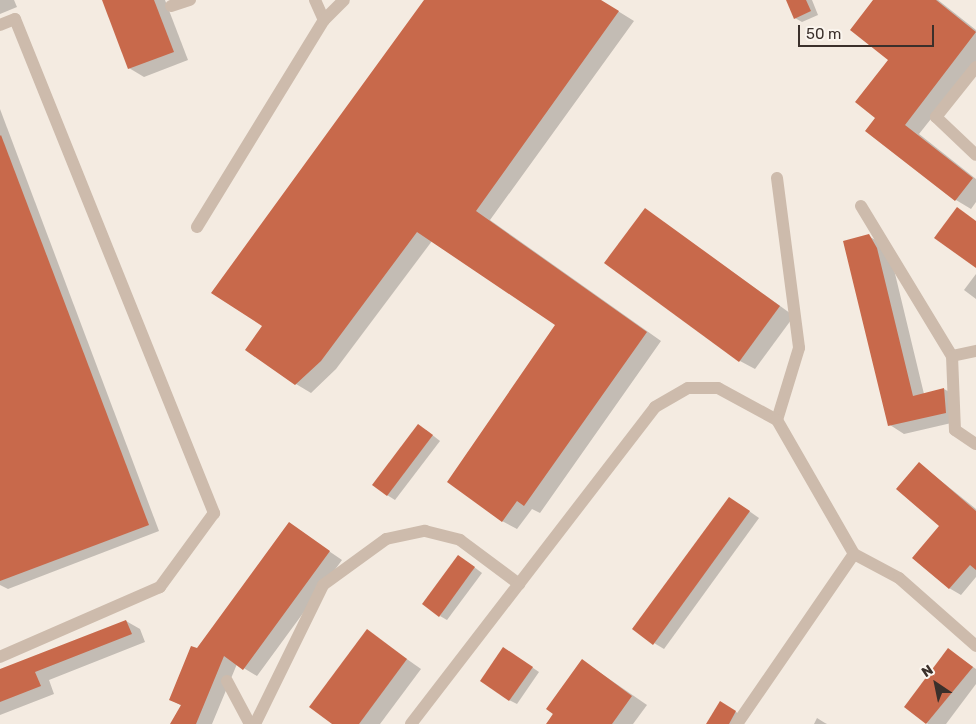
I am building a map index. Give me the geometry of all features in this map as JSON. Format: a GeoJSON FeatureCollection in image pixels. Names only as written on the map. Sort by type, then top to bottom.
{"type":"FeatureCollection","features":[{"type":"Feature","properties":{"kind":"lane"},"geometry":{"type":"LineString","coordinates":[[171,6],[190,0]]}},
{"type":"Feature","properties":{"kind":"lane"},"geometry":{"type":"LineString","coordinates":[[315,0],[324,20]]}},
{"type":"Feature","properties":{"kind":"lane"},"geometry":{"type":"LineString","coordinates":[[197,227],[324,20],[344,0]]}},
{"type":"Feature","properties":{"kind":"lane"},"geometry":{"type":"LineString","coordinates":[[0,25],[15,19],[214,513],[160,587],[0,657]]}},
{"type":"Feature","properties":{"kind":"lane"},"geometry":{"type":"LineString","coordinates":[[976,67],[936,117],[976,156]]}},
{"type":"Feature","properties":{"kind":"lane"},"geometry":{"type":"LineString","coordinates":[[777,178],[800,348],[777,420]]}},
{"type":"Feature","properties":{"kind":"lane"},"geometry":{"type":"LineString","coordinates":[[861,206],[952,356],[955,430],[976,444]]}},
{"type":"Feature","properties":{"kind":"lane"},"geometry":{"type":"LineString","coordinates":[[952,356],[976,351]]}},
{"type":"Feature","properties":{"kind":"lane"},"geometry":{"type":"LineString","coordinates":[[410,724],[655,407],[688,388],[718,388],[777,420],[854,554],[899,578],[976,646]]}},
{"type":"Feature","properties":{"kind":"lane"},"geometry":{"type":"LineString","coordinates":[[255,724],[323,585],[386,539],[425,532],[460,540],[519,584]]}},
{"type":"Feature","properties":{"kind":"lane"},"geometry":{"type":"LineString","coordinates":[[737,724],[854,554]]}},
{"type":"Feature","properties":{"kind":"lane"},"geometry":{"type":"LineString","coordinates":[[227,680],[250,724]]}},
{"type":"Feature","properties":{"kind":"building"},"geometry":{"type":"Polygon","coordinates":[[[102,0],[154,0],[174,52],[128,69],[102,0]]]}},
{"type":"Feature","properties":{"kind":"building"},"geometry":{"type":"Polygon","coordinates":[[[424,0],[601,0],[619,11],[476,211],[647,332],[524,506],[517,501],[502,522],[447,482],[555,325],[417,232],[321,361],[295,385],[245,350],[262,326],[211,293],[424,0]]]}},
{"type":"Feature","properties":{"kind":"building"},"geometry":{"type":"Polygon","coordinates":[[[786,0],[806,0],[811,11],[794,19],[786,0]]]}},
{"type":"Feature","properties":{"kind":"building"},"geometry":{"type":"Polygon","coordinates":[[[873,0],[936,0],[976,32],[905,125],[973,178],[955,201],[865,131],[875,118],[855,102],[888,60],[850,30],[873,0]]]}},
{"type":"Feature","properties":{"kind":"building"},"geometry":{"type":"Polygon","coordinates":[[[0,136],[149,525],[0,581],[0,136]]]}},
{"type":"Feature","properties":{"kind":"building"},"geometry":{"type":"Polygon","coordinates":[[[957,207],[976,221],[976,268],[934,238],[957,207]]]}},
{"type":"Feature","properties":{"kind":"building"},"geometry":{"type":"Polygon","coordinates":[[[645,208],[780,306],[739,362],[604,263],[645,208]]]}},
{"type":"Feature","properties":{"kind":"building"},"geometry":{"type":"Polygon","coordinates":[[[869,234],[877,248],[913,396],[944,388],[946,413],[888,426],[843,241],[869,234]]]}},
{"type":"Feature","properties":{"kind":"building"},"geometry":{"type":"Polygon","coordinates":[[[418,424],[433,435],[387,496],[372,485],[418,424]]]}},
{"type":"Feature","properties":{"kind":"building"},"geometry":{"type":"Polygon","coordinates":[[[919,462],[976,511],[976,570],[970,565],[949,589],[912,558],[939,526],[896,489],[919,462]]]}},
{"type":"Feature","properties":{"kind":"building"},"geometry":{"type":"Polygon","coordinates":[[[729,497],[750,511],[653,645],[632,629],[729,497]]]}},
{"type":"Feature","properties":{"kind":"building"},"geometry":{"type":"Polygon","coordinates":[[[289,522],[330,551],[243,670],[224,656],[196,724],[170,724],[181,705],[169,700],[191,646],[197,648],[289,522]]]}},
{"type":"Feature","properties":{"kind":"building"},"geometry":{"type":"Polygon","coordinates":[[[458,555],[475,567],[439,617],[422,604],[458,555]]]}},
{"type":"Feature","properties":{"kind":"building"},"geometry":{"type":"Polygon","coordinates":[[[126,620],[132,634],[35,672],[41,686],[0,702],[0,669],[126,620]]]}},
{"type":"Feature","properties":{"kind":"building"},"geometry":{"type":"Polygon","coordinates":[[[367,629],[407,659],[359,724],[332,724],[309,707],[367,629]]]}},
{"type":"Feature","properties":{"kind":"building"},"geometry":{"type":"Polygon","coordinates":[[[503,647],[533,667],[509,701],[480,681],[503,647]]]}},
{"type":"Feature","properties":{"kind":"building"},"geometry":{"type":"Polygon","coordinates":[[[948,648],[973,667],[926,724],[904,707],[948,648]]]}},
{"type":"Feature","properties":{"kind":"building"},"geometry":{"type":"Polygon","coordinates":[[[582,659],[632,696],[612,724],[546,724],[553,714],[546,709],[582,659]]]}},
{"type":"Feature","properties":{"kind":"building"},"geometry":{"type":"Polygon","coordinates":[[[720,701],[736,711],[729,724],[706,724],[720,701]]]}}]}
